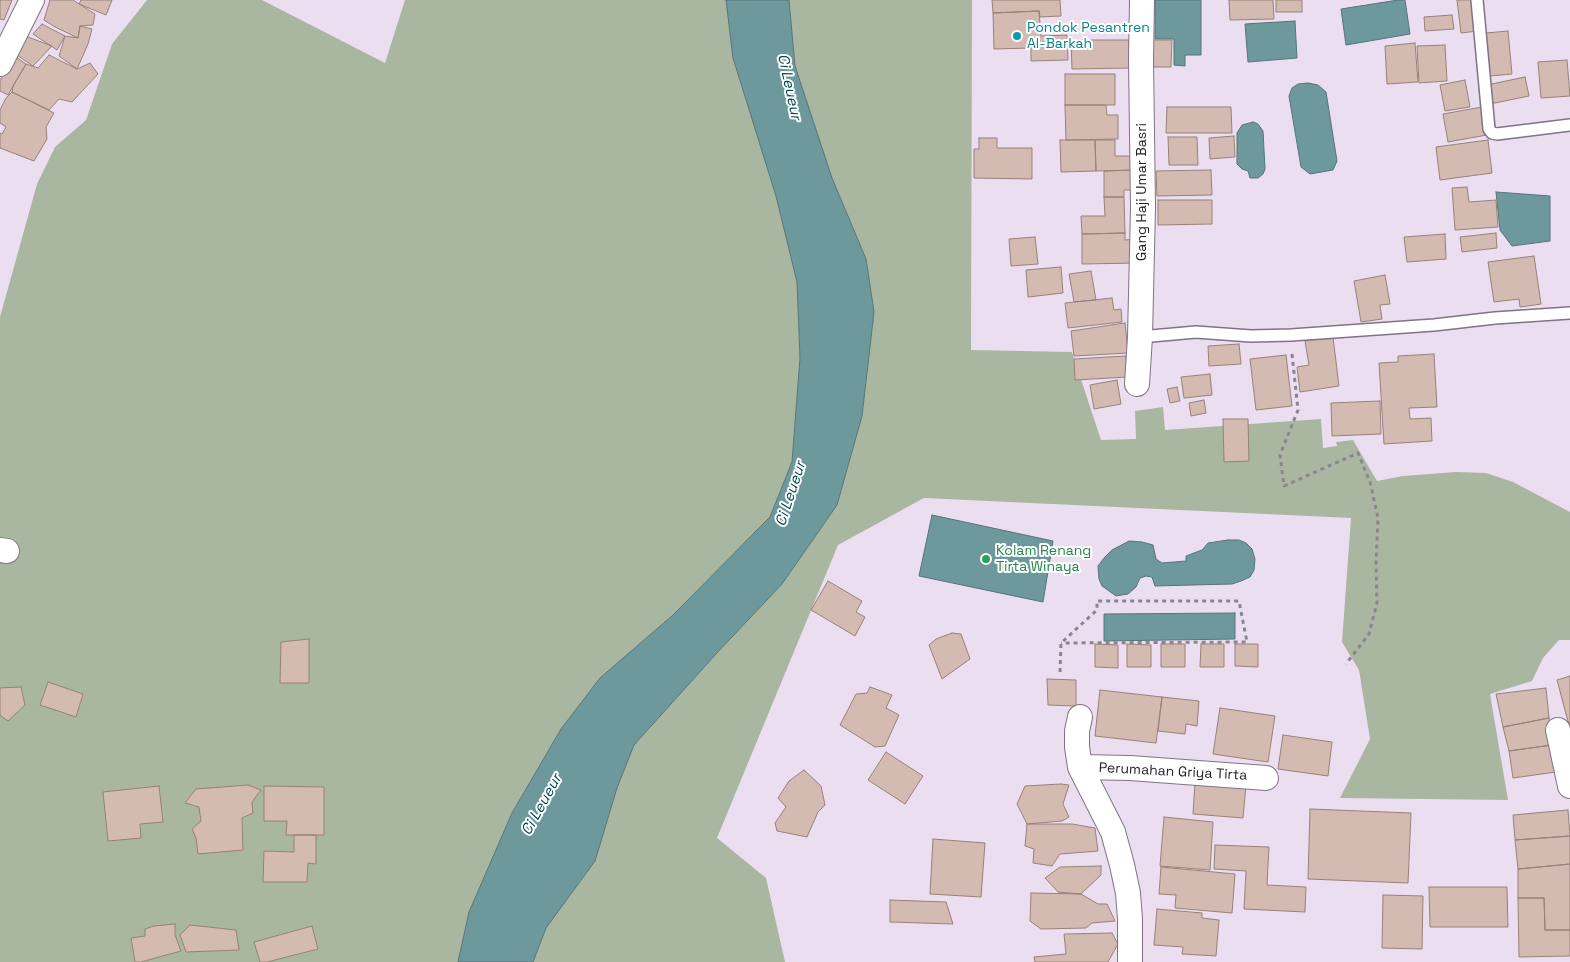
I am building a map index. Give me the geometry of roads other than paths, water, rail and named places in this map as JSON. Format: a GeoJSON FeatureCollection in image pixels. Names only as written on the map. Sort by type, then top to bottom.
{"type":"FeatureCollection","features":[{"type":"Feature","properties":{"kind":"street"},"geometry":{"type":"LineString","coordinates":[[0,64],[32,0]]}},
{"type":"Feature","properties":{"kind":"street","name":"Gang Haji Umar Basri"},"geometry":{"type":"LineString","coordinates":[[1137,384],[1144,208],[1141,59],[1142,0]]}},
{"type":"Feature","properties":{"kind":"street"},"geometry":{"type":"LineString","coordinates":[[1080,717],[1077,739],[1080,767],[1113,832],[1128,893],[1130,962]]}},
{"type":"Feature","properties":{"kind":"street"},"geometry":{"type":"LineString","coordinates":[[1558,730],[1570,786]]}},
{"type":"Feature","properties":{"kind":"street","name":"Perumahan Griya Tirta"},"geometry":{"type":"LineString","coordinates":[[1080,767],[1130,768],[1266,778]]}},
{"type":"Feature","properties":{"kind":"lane"},"geometry":{"type":"LineString","coordinates":[[1476,0],[1489,129],[1497,134],[1570,125]]}},
{"type":"Feature","properties":{"kind":"lane"},"geometry":{"type":"LineString","coordinates":[[1140,337],[1196,332],[1250,336],[1290,335],[1570,313]]}},
{"type":"Feature","properties":{"kind":"water","name":"Ci Leueur"},"geometry":{"type":"Polygon","coordinates":[[[726,0],[789,0],[795,66],[832,178],[866,259],[874,312],[862,416],[837,505],[782,584],[634,745],[617,788],[595,861],[546,928],[533,962],[458,962],[469,912],[512,813],[561,729],[600,678],[673,615],[770,517],[792,462],[800,358],[797,282],[776,196],[733,58],[726,0]]]}},
{"type":"Feature","properties":{"kind":"water"},"geometry":{"type":"Polygon","coordinates":[[[1155,0],[1201,0],[1201,55],[1185,55],[1185,66],[1174,65],[1174,39],[1155,39],[1155,0]]]}},
{"type":"Feature","properties":{"kind":"water"},"geometry":{"type":"Polygon","coordinates":[[[1405,0],[1410,34],[1346,45],[1341,9],[1405,0]]]}},
{"type":"Feature","properties":{"kind":"water"},"geometry":{"type":"Polygon","coordinates":[[[1295,21],[1297,58],[1248,62],[1245,24],[1295,21]]]}},
{"type":"Feature","properties":{"kind":"water"},"geometry":{"type":"Polygon","coordinates":[[[1298,84],[1318,85],[1326,92],[1337,161],[1333,170],[1310,174],[1301,167],[1289,96],[1292,88],[1298,84]]]}},
{"type":"Feature","properties":{"kind":"water"},"geometry":{"type":"Polygon","coordinates":[[[1253,122],[1258,124],[1263,131],[1265,169],[1258,178],[1250,178],[1248,171],[1242,169],[1237,164],[1237,133],[1242,125],[1253,122]]]}},
{"type":"Feature","properties":{"kind":"water"},"geometry":{"type":"Polygon","coordinates":[[[1496,192],[1550,196],[1550,241],[1512,246],[1500,230],[1496,192]]]}},
{"type":"Feature","properties":{"kind":"water","name":"Kolam Renang Tirta Winaya"},"geometry":{"type":"Polygon","coordinates":[[[932,515],[1053,541],[1043,602],[919,576],[932,515]]]}},
{"type":"Feature","properties":{"kind":"water","name":"Kolam Renang Tirta Winaya"},"geometry":{"type":"Polygon","coordinates":[[[1239,540],[1246,543],[1252,549],[1255,559],[1254,570],[1250,577],[1232,584],[1155,586],[1152,577],[1146,576],[1140,578],[1136,587],[1128,594],[1116,596],[1102,586],[1099,579],[1098,566],[1104,558],[1112,550],[1129,541],[1153,545],[1156,559],[1162,563],[1186,561],[1186,556],[1202,550],[1208,543],[1239,540]]]}},
{"type":"Feature","properties":{"kind":"water","name":"Kolam Renang Tirta Winaya"},"geometry":{"type":"Polygon","coordinates":[[[1235,613],[1235,639],[1104,641],[1104,614],[1235,613]]]}},
{"type":"Feature","properties":{"kind":"place","name":"Pondok Pesantren Al-Barkah"},"geometry":{"type":"Point","coordinates":[1017,36]}},
{"type":"Feature","properties":{"kind":"place","name":"Kolam Renang Tirta Winaya"},"geometry":{"type":"Point","coordinates":[986,559]}}]}
